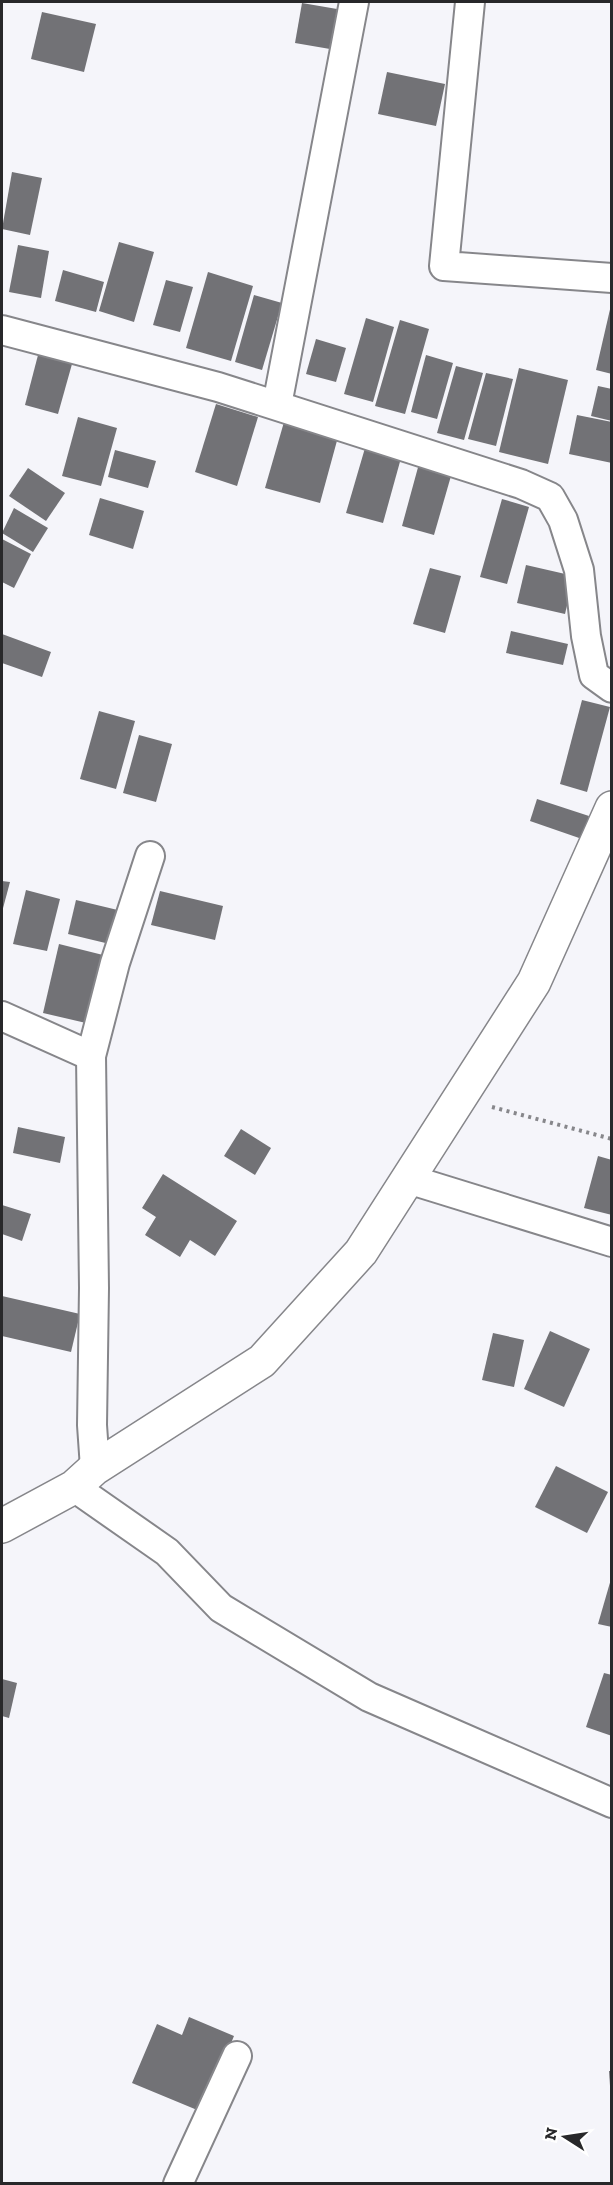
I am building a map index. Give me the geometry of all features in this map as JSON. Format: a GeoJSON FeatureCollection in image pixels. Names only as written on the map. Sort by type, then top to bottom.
{"type":"FeatureCollection","features":[{"type":"Feature","properties":{"kind":"main road"},"geometry":{"type":"LineString","coordinates":[[2,1527],[84,1478],[262,1361],[361,1252],[534,982],[612,808]]}},
{"type":"Feature","properties":{"kind":"street"},"geometry":{"type":"LineString","coordinates":[[277,405],[354,2]]}},
{"type":"Feature","properties":{"kind":"street"},"geometry":{"type":"LineString","coordinates":[[470,2],[444,266],[612,278]]}},
{"type":"Feature","properties":{"kind":"street"},"geometry":{"type":"LineString","coordinates":[[2,330],[218,387],[521,484],[550,497],[563,520],[579,570],[586,636],[594,675],[612,688]]}},
{"type":"Feature","properties":{"kind":"street"},"geometry":{"type":"LineString","coordinates":[[150,856],[116,963],[90,1056],[94,1288],[92,1425],[84,1478],[167,1552],[220,1608],[369,1696],[612,1803]]}},
{"type":"Feature","properties":{"kind":"street"},"geometry":{"type":"LineString","coordinates":[[2,1016],[90,1056]]}},
{"type":"Feature","properties":{"kind":"street"},"geometry":{"type":"LineString","coordinates":[[408,1179],[612,1242]]}},
{"type":"Feature","properties":{"kind":"street"},"geometry":{"type":"LineString","coordinates":[[178,2184],[237,2056]]}},
{"type":"Feature","properties":{"kind":"path"},"geometry":{"type":"LineString","coordinates":[[459,1099],[612,1139]]}},
{"type":"Feature","properties":{"kind":"building"},"geometry":{"type":"Polygon","coordinates":[[[302,3],[337,9],[330,49],[295,43],[302,3]]]}},
{"type":"Feature","properties":{"kind":"building"},"geometry":{"type":"Polygon","coordinates":[[[42,12],[96,24],[84,72],[31,59],[42,12]]]}},
{"type":"Feature","properties":{"kind":"building"},"geometry":{"type":"Polygon","coordinates":[[[387,72],[445,84],[436,126],[378,114],[387,72]]]}},
{"type":"Feature","properties":{"kind":"building"},"geometry":{"type":"Polygon","coordinates":[[[12,172],[42,178],[30,235],[2,229],[12,172]]]}},
{"type":"Feature","properties":{"kind":"building"},"geometry":{"type":"Polygon","coordinates":[[[119,242],[154,252],[134,322],[99,311],[119,242]]]}},
{"type":"Feature","properties":{"kind":"building"},"geometry":{"type":"Polygon","coordinates":[[[18,245],[49,251],[41,298],[9,292],[18,245]]]}},
{"type":"Feature","properties":{"kind":"building"},"geometry":{"type":"Polygon","coordinates":[[[63,270],[104,282],[96,312],[55,301],[63,270]]]}},
{"type":"Feature","properties":{"kind":"building"},"geometry":{"type":"Polygon","coordinates":[[[208,272],[253,286],[231,361],[186,348],[208,272]]]}},
{"type":"Feature","properties":{"kind":"building"},"geometry":{"type":"Polygon","coordinates":[[[166,280],[193,287],[180,332],[153,325],[166,280]]]}},
{"type":"Feature","properties":{"kind":"building"},"geometry":{"type":"Polygon","coordinates":[[[254,295],[282,303],[262,370],[235,362],[254,295]]]}},
{"type":"Feature","properties":{"kind":"building"},"geometry":{"type":"Polygon","coordinates":[[[612,305],[612,374],[596,370],[612,305]]]}},
{"type":"Feature","properties":{"kind":"building"},"geometry":{"type":"Polygon","coordinates":[[[366,318],[394,327],[373,402],[344,394],[366,318]]]}},
{"type":"Feature","properties":{"kind":"building"},"geometry":{"type":"Polygon","coordinates":[[[400,320],[429,329],[405,414],[375,406],[400,320]]]}},
{"type":"Feature","properties":{"kind":"building"},"geometry":{"type":"Polygon","coordinates":[[[316,339],[346,348],[336,382],[306,374],[316,339]]]}},
{"type":"Feature","properties":{"kind":"building"},"geometry":{"type":"Polygon","coordinates":[[[38,355],[72,364],[58,414],[25,405],[38,355]]]}},
{"type":"Feature","properties":{"kind":"building"},"geometry":{"type":"Polygon","coordinates":[[[426,355],[453,363],[437,419],[411,412],[426,355]]]}},
{"type":"Feature","properties":{"kind":"building"},"geometry":{"type":"Polygon","coordinates":[[[456,366],[483,373],[464,440],[437,433],[456,366]]]}},
{"type":"Feature","properties":{"kind":"building"},"geometry":{"type":"Polygon","coordinates":[[[519,368],[568,380],[548,464],[499,452],[519,368]]]}},
{"type":"Feature","properties":{"kind":"building"},"geometry":{"type":"Polygon","coordinates":[[[486,373],[513,379],[496,446],[468,439],[486,373]]]}},
{"type":"Feature","properties":{"kind":"building"},"geometry":{"type":"Polygon","coordinates":[[[598,386],[612,389],[612,421],[591,416],[598,386]]]}},
{"type":"Feature","properties":{"kind":"building"},"geometry":{"type":"Polygon","coordinates":[[[216,404],[258,417],[237,486],[195,472],[216,404]]]}},
{"type":"Feature","properties":{"kind":"building"},"geometry":{"type":"Polygon","coordinates":[[[577,415],[612,422],[612,463],[569,454],[577,415]]]}},
{"type":"Feature","properties":{"kind":"building"},"geometry":{"type":"Polygon","coordinates":[[[78,417],[117,428],[101,486],[62,476],[78,417]]]}},
{"type":"Feature","properties":{"kind":"building"},"geometry":{"type":"Polygon","coordinates":[[[284,422],[338,437],[320,503],[265,488],[284,422]]]}},
{"type":"Feature","properties":{"kind":"building"},"geometry":{"type":"Polygon","coordinates":[[[365,448],[401,458],[383,523],[346,513],[365,448]]]}},
{"type":"Feature","properties":{"kind":"building"},"geometry":{"type":"Polygon","coordinates":[[[115,450],[156,461],[148,488],[108,477],[115,450]]]}},
{"type":"Feature","properties":{"kind":"building"},"geometry":{"type":"Polygon","coordinates":[[[420,460],[453,469],[434,535],[402,526],[420,460]]]}},
{"type":"Feature","properties":{"kind":"building"},"geometry":{"type":"Polygon","coordinates":[[[28,468],[65,493],[46,521],[9,496],[28,468]]]}},
{"type":"Feature","properties":{"kind":"building"},"geometry":{"type":"Polygon","coordinates":[[[100,498],[144,511],[133,549],[89,535],[100,498]]]}},
{"type":"Feature","properties":{"kind":"building"},"geometry":{"type":"Polygon","coordinates":[[[502,499],[529,507],[507,584],[480,577],[502,499]]]}},
{"type":"Feature","properties":{"kind":"building"},"geometry":{"type":"Polygon","coordinates":[[[14,508],[48,528],[33,552],[2,533],[14,508]]]}},
{"type":"Feature","properties":{"kind":"building"},"geometry":{"type":"Polygon","coordinates":[[[2,539],[31,554],[14,588],[2,582],[2,539]]]}},
{"type":"Feature","properties":{"kind":"building"},"geometry":{"type":"Polygon","coordinates":[[[526,565],[574,576],[565,614],[517,603],[526,565]]]}},
{"type":"Feature","properties":{"kind":"building"},"geometry":{"type":"Polygon","coordinates":[[[430,568],[461,576],[445,633],[413,624],[430,568]]]}},
{"type":"Feature","properties":{"kind":"building"},"geometry":{"type":"Polygon","coordinates":[[[511,631],[568,644],[563,665],[506,653],[511,631]]]}},
{"type":"Feature","properties":{"kind":"building"},"geometry":{"type":"Polygon","coordinates":[[[2,634],[51,652],[42,677],[2,663],[2,634]]]}},
{"type":"Feature","properties":{"kind":"building"},"geometry":{"type":"Polygon","coordinates":[[[582,700],[610,707],[587,792],[560,784],[582,700]]]}},
{"type":"Feature","properties":{"kind":"building"},"geometry":{"type":"Polygon","coordinates":[[[99,711],[135,721],[116,789],[80,779],[99,711]]]}},
{"type":"Feature","properties":{"kind":"building"},"geometry":{"type":"Polygon","coordinates":[[[139,735],[172,744],[156,802],[123,793],[139,735]]]}},
{"type":"Feature","properties":{"kind":"building"},"geometry":{"type":"Polygon","coordinates":[[[537,799],[589,816],[582,839],[530,821],[537,799]]]}},
{"type":"Feature","properties":{"kind":"building"},"geometry":{"type":"Polygon","coordinates":[[[2,881],[10,882],[2,912],[2,881]]]}},
{"type":"Feature","properties":{"kind":"building"},"geometry":{"type":"Polygon","coordinates":[[[26,890],[60,899],[47,951],[13,944],[26,890]]]}},
{"type":"Feature","properties":{"kind":"building"},"geometry":{"type":"Polygon","coordinates":[[[160,891],[223,906],[215,940],[151,925],[160,891]]]}},
{"type":"Feature","properties":{"kind":"building"},"geometry":{"type":"Polygon","coordinates":[[[76,900],[126,912],[118,946],[68,934],[76,900]]]}},
{"type":"Feature","properties":{"kind":"building"},"geometry":{"type":"Polygon","coordinates":[[[59,944],[103,955],[86,1023],[43,1013],[59,944]]]}},
{"type":"Feature","properties":{"kind":"building"},"geometry":{"type":"Polygon","coordinates":[[[18,1127],[65,1137],[60,1163],[13,1153],[18,1127]]]}},
{"type":"Feature","properties":{"kind":"building"},"geometry":{"type":"Polygon","coordinates":[[[241,1129],[271,1148],[255,1175],[224,1156],[241,1129]]]}},
{"type":"Feature","properties":{"kind":"building"},"geometry":{"type":"Polygon","coordinates":[[[598,1156],[612,1160],[612,1215],[584,1208],[598,1156]]]}},
{"type":"Feature","properties":{"kind":"building"},"geometry":{"type":"Polygon","coordinates":[[[163,1174],[237,1221],[215,1256],[190,1240],[180,1257],[145,1235],[156,1217],[142,1208],[163,1174]]]}},
{"type":"Feature","properties":{"kind":"building"},"geometry":{"type":"Polygon","coordinates":[[[2,1205],[31,1214],[22,1241],[2,1234],[2,1205]]]}},
{"type":"Feature","properties":{"kind":"building"},"geometry":{"type":"Polygon","coordinates":[[[2,1296],[80,1314],[71,1352],[2,1336],[2,1296]]]}},
{"type":"Feature","properties":{"kind":"building"},"geometry":{"type":"Polygon","coordinates":[[[550,1331],[590,1349],[564,1407],[524,1389],[550,1331]]]}},
{"type":"Feature","properties":{"kind":"building"},"geometry":{"type":"Polygon","coordinates":[[[493,1333],[524,1340],[514,1387],[482,1380],[493,1333]]]}},
{"type":"Feature","properties":{"kind":"building"},"geometry":{"type":"Polygon","coordinates":[[[556,1466],[608,1492],[587,1533],[535,1507],[556,1466]]]}},
{"type":"Feature","properties":{"kind":"building"},"geometry":{"type":"Polygon","coordinates":[[[612,1579],[612,1627],[598,1624],[612,1579]]]}},
{"type":"Feature","properties":{"kind":"building"},"geometry":{"type":"Polygon","coordinates":[[[604,1673],[612,1675],[612,1736],[586,1727],[604,1673]]]}},
{"type":"Feature","properties":{"kind":"building"},"geometry":{"type":"Polygon","coordinates":[[[2,1679],[17,1683],[9,1718],[2,1716],[2,1679]]]}},
{"type":"Feature","properties":{"kind":"building"},"geometry":{"type":"Polygon","coordinates":[[[189,2017],[234,2036],[202,2112],[132,2083],[157,2024],[182,2035],[189,2017]]]}},
{"type":"Feature","properties":{"kind":"building"},"geometry":{"type":"Polygon","coordinates":[[[609,2071],[612,2071],[612,2086],[610,2086],[609,2071]]]}}]}
